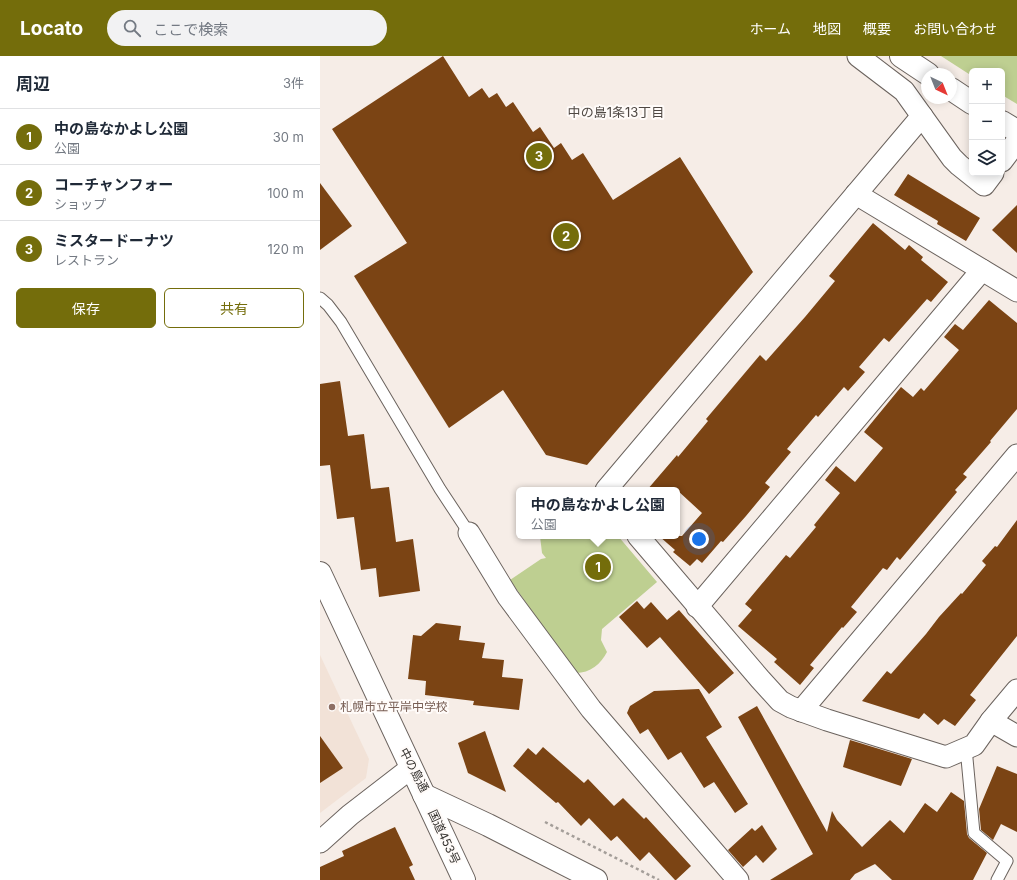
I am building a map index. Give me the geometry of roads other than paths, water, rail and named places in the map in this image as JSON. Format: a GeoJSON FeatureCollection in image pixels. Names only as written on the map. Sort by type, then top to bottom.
{"type":"FeatureCollection","features":[{"type":"Feature","properties":{"kind":"main road"},"geometry":{"type":"LineString","coordinates":[[901,56],[921,69]]}},
{"type":"Feature","properties":{"kind":"main road"},"geometry":{"type":"LineString","coordinates":[[957,93],[969,100]]}},
{"type":"Feature","properties":{"kind":"main road"},"geometry":{"type":"LineString","coordinates":[[1005,124],[1017,131]]}},
{"type":"Feature","properties":{"kind":"main road","name":"中の島通"},"geometry":{"type":"LineString","coordinates":[[320,573],[424,795],[488,825],[596,880]]}},
{"type":"Feature","properties":{"kind":"main road","name":"国道453号"},"geometry":{"type":"LineString","coordinates":[[424,795],[464,880]]}},
{"type":"Feature","properties":{"kind":"street"},"geometry":{"type":"LineString","coordinates":[[858,56],[904,91],[952,158],[969,174]]}},
{"type":"Feature","properties":{"kind":"street"},"geometry":{"type":"LineString","coordinates":[[609,487],[922,116]]}},
{"type":"Feature","properties":{"kind":"street"},"geometry":{"type":"LineString","coordinates":[[1005,157],[1017,141]]}},
{"type":"Feature","properties":{"kind":"street"},"geometry":{"type":"LineString","coordinates":[[972,176],[984,185],[991,176]]}},
{"type":"Feature","properties":{"kind":"street"},"geometry":{"type":"LineString","coordinates":[[856,194],[1017,291]]}},
{"type":"Feature","properties":{"kind":"street"},"geometry":{"type":"LineString","coordinates":[[698,606],[982,270]]}},
{"type":"Feature","properties":{"kind":"street"},"geometry":{"type":"LineString","coordinates":[[801,711],[1017,455]]}},
{"type":"Feature","properties":{"kind":"street"},"geometry":{"type":"LineString","coordinates":[[469,533],[508,597],[591,709],[738,880]]}},
{"type":"Feature","properties":{"kind":"street"},"geometry":{"type":"LineString","coordinates":[[641,539],[780,701],[791,707],[826,720],[946,757],[974,745],[991,721],[1017,690]]}},
{"type":"Feature","properties":{"kind":"street"},"geometry":{"type":"LineString","coordinates":[[991,721],[1017,736]]}},
{"type":"Feature","properties":{"kind":"street"},"geometry":{"type":"LineString","coordinates":[[320,842],[350,815],[411,768]]}},
{"type":"Feature","properties":{"kind":"lane"},"geometry":{"type":"LineString","coordinates":[[320,298],[328,305],[341,322],[440,489],[469,533]]}},
{"type":"Feature","properties":{"kind":"lane"},"geometry":{"type":"LineString","coordinates":[[966,748],[974,833],[1007,861],[997,880]]}},
{"type":"Feature","properties":{"kind":"place","name":"ミスタードーナツ"},"geometry":{"type":"Point","coordinates":[539,156]}},
{"type":"Feature","properties":{"kind":"place","name":"コーチャンフォー"},"geometry":{"type":"Point","coordinates":[566,236]}},
{"type":"Feature","properties":{"kind":"place","name":"中の島なかよし公園"},"geometry":{"type":"Point","coordinates":[598,567]}},
{"type":"Feature","properties":{"kind":"place","name":"札幌市立平岸中学校"},"geometry":{"type":"Point","coordinates":[332,707]}},
{"type":"Feature","properties":{"kind":"district","name":"中の島1条13丁目"},"geometry":{"type":"Point","coordinates":[616,112]}}]}
